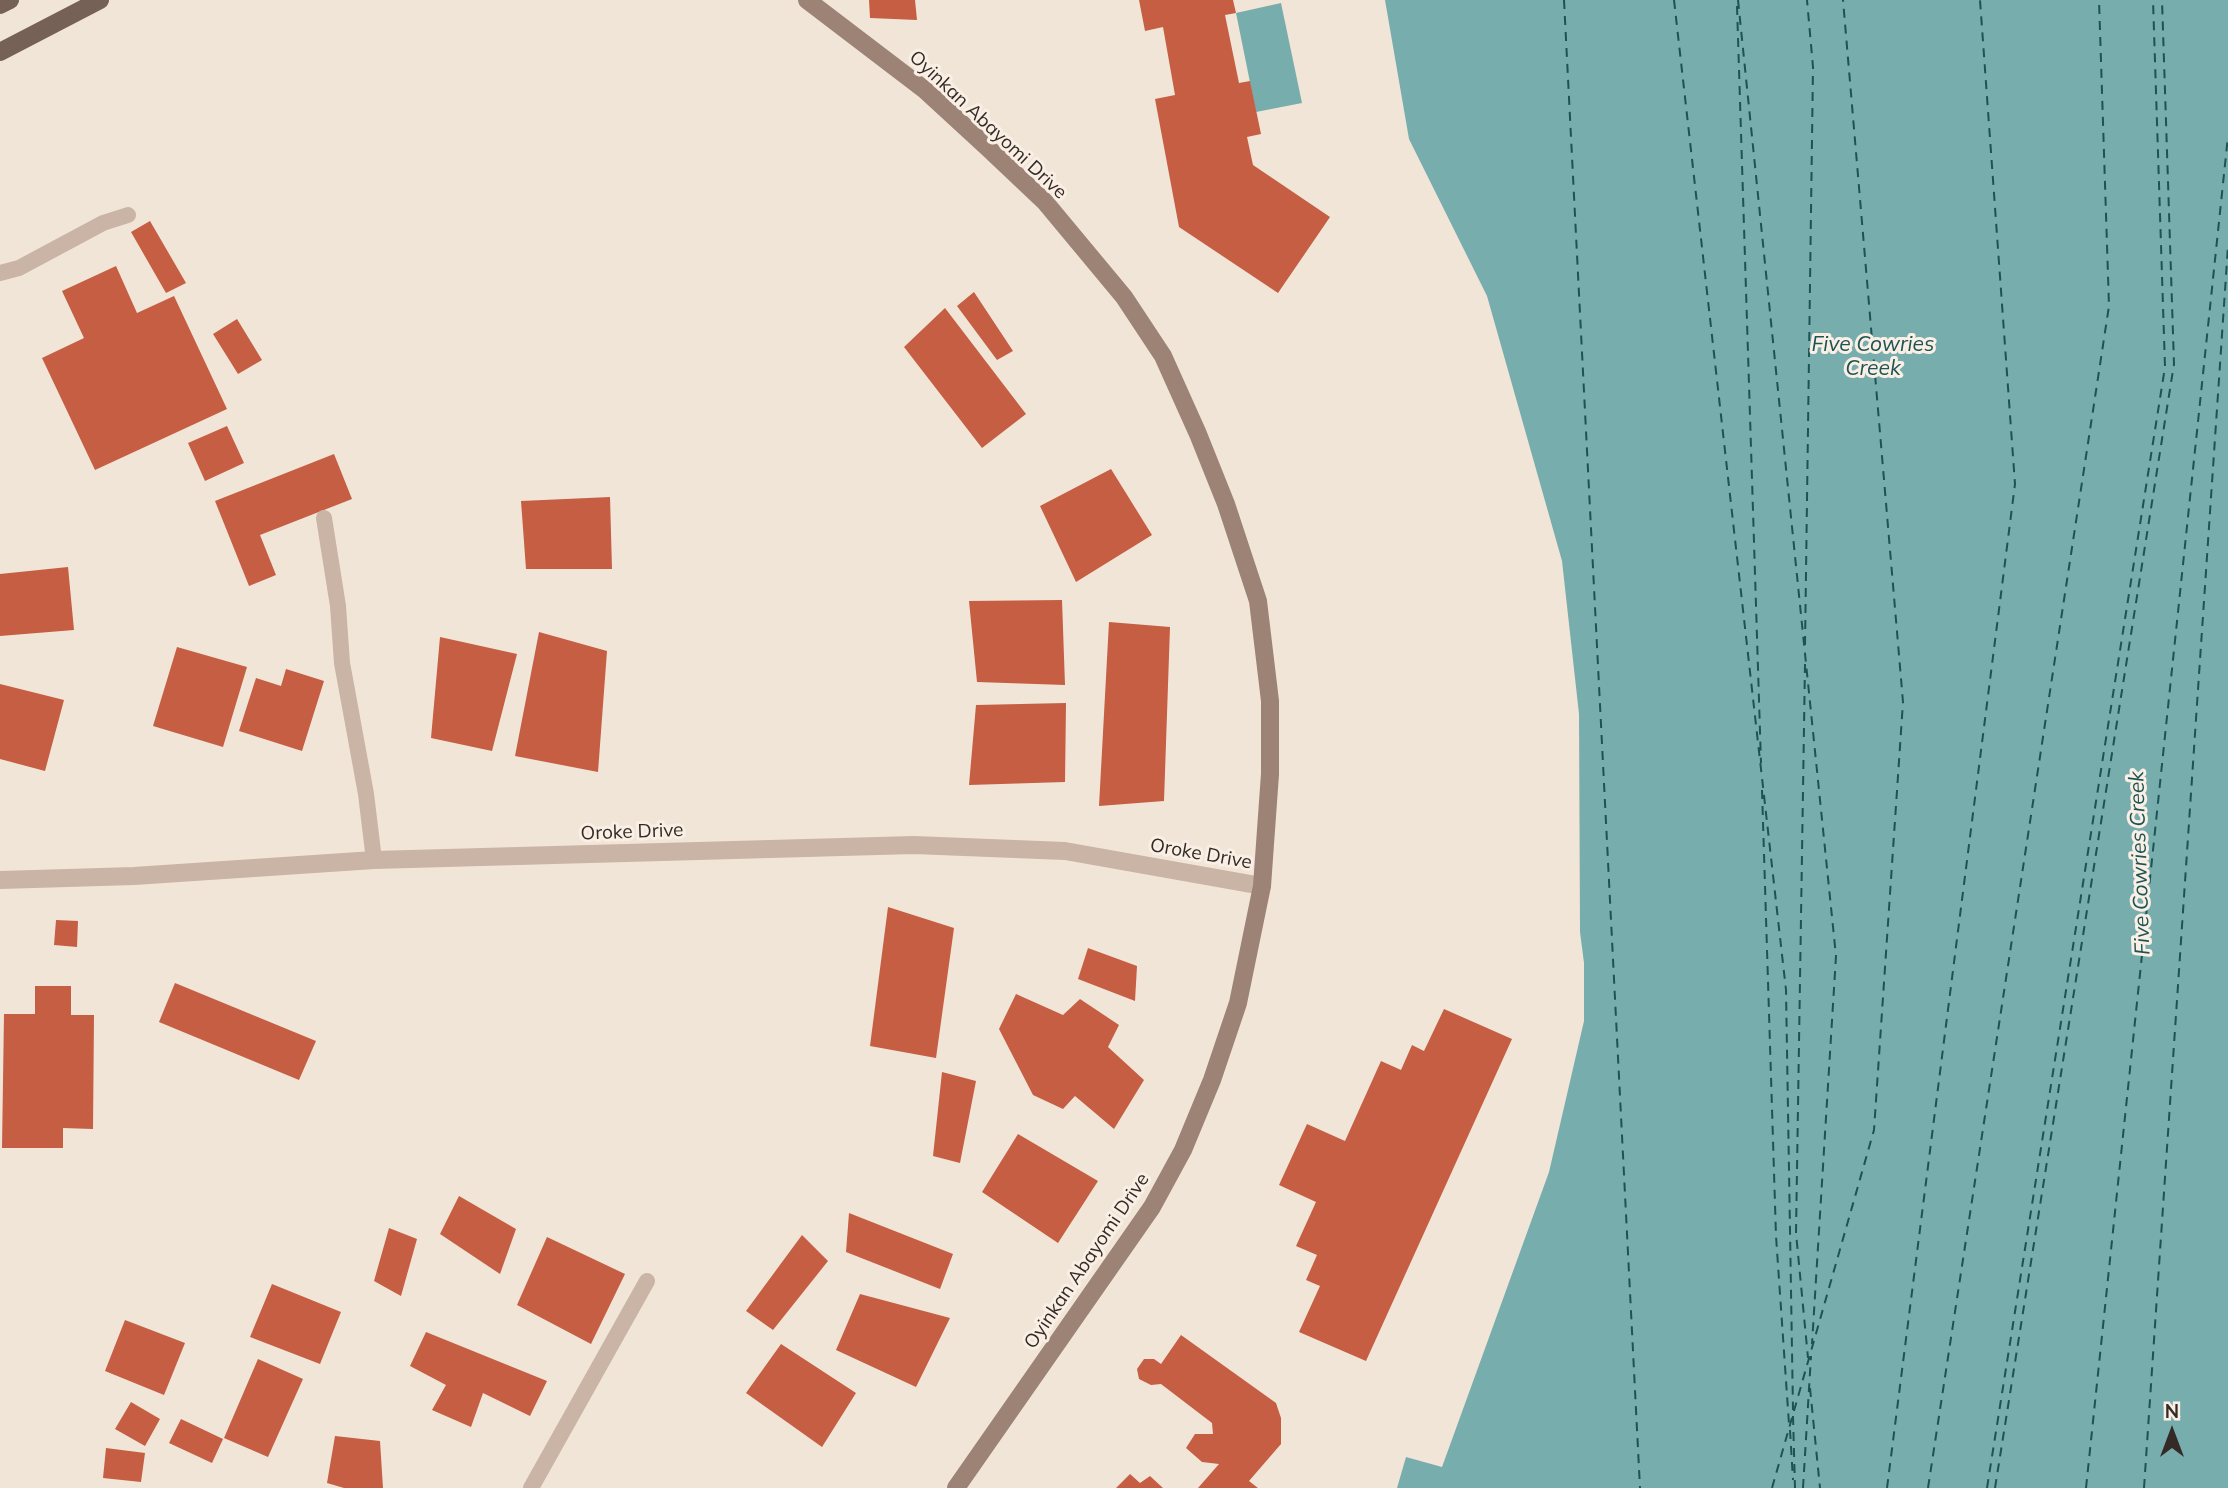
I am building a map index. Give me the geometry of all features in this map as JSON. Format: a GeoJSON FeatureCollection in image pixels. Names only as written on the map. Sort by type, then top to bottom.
{"type":"FeatureCollection","features":[{"type":"Feature","properties":{"kind":"main road"},"geometry":{"type":"LineString","coordinates":[[0,5],[10,0]]}},
{"type":"Feature","properties":{"kind":"main road"},"geometry":{"type":"LineString","coordinates":[[0,52],[100,0]]}},
{"type":"Feature","properties":{"kind":"street","name":"Oyinkan Abayomi Drive"},"geometry":{"type":"LineString","coordinates":[[807,0],[925,90],[1045,202],[1124,297],[1163,356],[1226,504],[1258,601],[1270,701],[1270,774],[1262,886],[1238,1003],[1212,1080],[1183,1150],[1152,1206],[957,1488]]}},
{"type":"Feature","properties":{"kind":"street","name":"Oroke Drive"},"geometry":{"type":"LineString","coordinates":[[0,880],[134,876],[374,860],[914,845],[1065,851],[1262,886]]}},
{"type":"Feature","properties":{"kind":"lane"},"geometry":{"type":"LineString","coordinates":[[0,274],[19,268],[103,223],[128,215]]}},
{"type":"Feature","properties":{"kind":"lane"},"geometry":{"type":"LineString","coordinates":[[324,518],[338,606],[342,663],[364,783],[374,860]]}},
{"type":"Feature","properties":{"kind":"lane"},"geometry":{"type":"LineString","coordinates":[[531,1488],[647,1282]]}},
{"type":"Feature","properties":{"kind":"water","name":"Five Cowries Creek"},"geometry":{"type":"Polygon","coordinates":[[[1385,0],[2228,0],[2228,1488],[1397,1488],[1406,1457],[1442,1467],[1549,1172],[1584,1021],[1584,963],[1580,932],[1579,714],[1562,561],[1487,296],[1409,139],[1385,0]]]}},
{"type":"Feature","properties":{"kind":"water"},"geometry":{"type":"Polygon","coordinates":[[[1281,3],[1302,103],[1256,112],[1236,13],[1281,3]]]}},
{"type":"Feature","properties":{"kind":"building"},"geometry":{"type":"Polygon","coordinates":[[[869,0],[915,0],[917,20],[870,18],[869,0]]]}},
{"type":"Feature","properties":{"kind":"building"},"geometry":{"type":"Polygon","coordinates":[[[1139,0],[1233,0],[1236,13],[1225,15],[1239,83],[1250,81],[1261,134],[1247,137],[1253,165],[1330,217],[1278,293],[1179,227],[1155,99],[1175,95],[1163,27],[1145,31],[1139,0]]]}},
{"type":"Feature","properties":{"kind":"building"},"geometry":{"type":"Polygon","coordinates":[[[150,221],[186,283],[166,293],[131,232],[150,221]]]}},
{"type":"Feature","properties":{"kind":"building"},"geometry":{"type":"Polygon","coordinates":[[[116,266],[137,313],[174,296],[227,409],[95,470],[42,358],[84,338],[62,291],[116,266]]]}},
{"type":"Feature","properties":{"kind":"building"},"geometry":{"type":"Polygon","coordinates":[[[974,292],[1013,351],[997,360],[957,306],[974,292]]]}},
{"type":"Feature","properties":{"kind":"building"},"geometry":{"type":"Polygon","coordinates":[[[945,308],[1026,414],[982,448],[904,347],[945,308]]]}},
{"type":"Feature","properties":{"kind":"building"},"geometry":{"type":"Polygon","coordinates":[[[237,319],[262,360],[238,374],[213,334],[237,319]]]}},
{"type":"Feature","properties":{"kind":"building"},"geometry":{"type":"Polygon","coordinates":[[[227,426],[244,463],[205,481],[188,443],[227,426]]]}},
{"type":"Feature","properties":{"kind":"building"},"geometry":{"type":"Polygon","coordinates":[[[334,454],[352,499],[260,535],[276,575],[249,586],[215,501],[334,454]]]}},
{"type":"Feature","properties":{"kind":"building"},"geometry":{"type":"Polygon","coordinates":[[[1111,469],[1152,535],[1076,582],[1040,506],[1111,469]]]}},
{"type":"Feature","properties":{"kind":"building"},"geometry":{"type":"Polygon","coordinates":[[[610,497],[612,569],[526,569],[521,501],[610,497]]]}},
{"type":"Feature","properties":{"kind":"building"},"geometry":{"type":"Polygon","coordinates":[[[68,567],[74,630],[0,636],[0,574],[68,567]]]}},
{"type":"Feature","properties":{"kind":"building"},"geometry":{"type":"Polygon","coordinates":[[[1062,600],[1065,685],[977,682],[969,601],[1062,600]]]}},
{"type":"Feature","properties":{"kind":"building"},"geometry":{"type":"Polygon","coordinates":[[[1109,622],[1170,627],[1164,801],[1099,806],[1109,622]]]}},
{"type":"Feature","properties":{"kind":"building"},"geometry":{"type":"Polygon","coordinates":[[[539,632],[607,651],[598,772],[515,756],[539,632]]]}},
{"type":"Feature","properties":{"kind":"building"},"geometry":{"type":"Polygon","coordinates":[[[440,637],[517,654],[492,751],[431,738],[440,637]]]}},
{"type":"Feature","properties":{"kind":"building"},"geometry":{"type":"Polygon","coordinates":[[[177,647],[247,667],[223,747],[153,726],[177,647]]]}},
{"type":"Feature","properties":{"kind":"building"},"geometry":{"type":"Polygon","coordinates":[[[286,669],[324,681],[302,751],[239,731],[256,678],[281,686],[286,669]]]}},
{"type":"Feature","properties":{"kind":"building"},"geometry":{"type":"Polygon","coordinates":[[[0,684],[64,700],[45,771],[0,759],[0,684]]]}},
{"type":"Feature","properties":{"kind":"building"},"geometry":{"type":"Polygon","coordinates":[[[1066,703],[1065,782],[969,785],[976,705],[1066,703]]]}},
{"type":"Feature","properties":{"kind":"building"},"geometry":{"type":"Polygon","coordinates":[[[888,907],[954,928],[936,1058],[870,1046],[888,907]]]}},
{"type":"Feature","properties":{"kind":"building"},"geometry":{"type":"Polygon","coordinates":[[[56,920],[78,921],[77,947],[54,945],[56,920]]]}},
{"type":"Feature","properties":{"kind":"building"},"geometry":{"type":"Polygon","coordinates":[[[1088,948],[1137,966],[1135,1001],[1078,979],[1088,948]]]}},
{"type":"Feature","properties":{"kind":"building"},"geometry":{"type":"Polygon","coordinates":[[[175,983],[316,1041],[299,1080],[159,1022],[175,983]]]}},
{"type":"Feature","properties":{"kind":"building"},"geometry":{"type":"Polygon","coordinates":[[[35,986],[71,986],[71,1015],[94,1015],[93,1129],[63,1128],[63,1148],[2,1148],[4,1014],[35,1014],[35,986]]]}},
{"type":"Feature","properties":{"kind":"building"},"geometry":{"type":"Polygon","coordinates":[[[1016,994],[1063,1015],[1080,999],[1119,1025],[1108,1047],[1144,1080],[1114,1129],[1075,1096],[1063,1109],[1033,1095],[999,1029],[1016,994]]]}},
{"type":"Feature","properties":{"kind":"building"},"geometry":{"type":"Polygon","coordinates":[[[1444,1009],[1512,1039],[1366,1361],[1299,1332],[1320,1286],[1306,1280],[1317,1255],[1296,1246],[1316,1202],[1279,1185],[1307,1124],[1345,1141],[1381,1061],[1401,1070],[1412,1045],[1424,1051],[1444,1009]]]}},
{"type":"Feature","properties":{"kind":"building"},"geometry":{"type":"Polygon","coordinates":[[[942,1072],[976,1081],[960,1163],[933,1156],[942,1072]]]}},
{"type":"Feature","properties":{"kind":"building"},"geometry":{"type":"Polygon","coordinates":[[[1018,1134],[1098,1181],[1058,1243],[982,1192],[1018,1134]]]}},
{"type":"Feature","properties":{"kind":"building"},"geometry":{"type":"Polygon","coordinates":[[[459,1196],[516,1229],[500,1274],[440,1234],[459,1196]]]}},
{"type":"Feature","properties":{"kind":"building"},"geometry":{"type":"Polygon","coordinates":[[[849,1213],[953,1254],[940,1289],[846,1252],[849,1213]]]}},
{"type":"Feature","properties":{"kind":"building"},"geometry":{"type":"Polygon","coordinates":[[[389,1228],[417,1239],[401,1296],[374,1281],[389,1228]]]}},
{"type":"Feature","properties":{"kind":"building"},"geometry":{"type":"Polygon","coordinates":[[[802,1235],[828,1261],[773,1330],[746,1311],[802,1235]]]}},
{"type":"Feature","properties":{"kind":"building"},"geometry":{"type":"Polygon","coordinates":[[[547,1237],[625,1274],[591,1344],[517,1305],[547,1237]]]}},
{"type":"Feature","properties":{"kind":"building"},"geometry":{"type":"Polygon","coordinates":[[[272,1284],[341,1312],[320,1364],[250,1337],[272,1284]]]}},
{"type":"Feature","properties":{"kind":"building"},"geometry":{"type":"Polygon","coordinates":[[[860,1294],[950,1318],[916,1387],[836,1350],[860,1294]]]}},
{"type":"Feature","properties":{"kind":"building"},"geometry":{"type":"Polygon","coordinates":[[[125,1320],[185,1343],[164,1395],[105,1371],[125,1320]]]}},
{"type":"Feature","properties":{"kind":"building"},"geometry":{"type":"Polygon","coordinates":[[[426,1332],[547,1381],[530,1416],[483,1393],[471,1427],[432,1410],[446,1385],[410,1366],[426,1332]]]}},
{"type":"Feature","properties":{"kind":"building"},"geometry":{"type":"Polygon","coordinates":[[[1181,1335],[1276,1403],[1281,1418],[1281,1444],[1249,1481],[1258,1488],[1198,1488],[1219,1464],[1202,1462],[1186,1448],[1195,1434],[1213,1434],[1212,1423],[1161,1384],[1151,1385],[1139,1379],[1137,1369],[1144,1359],[1154,1359],[1161,1364],[1181,1335]]]}},
{"type":"Feature","properties":{"kind":"building"},"geometry":{"type":"Polygon","coordinates":[[[781,1344],[856,1393],[822,1447],[746,1393],[781,1344]]]}},
{"type":"Feature","properties":{"kind":"building"},"geometry":{"type":"Polygon","coordinates":[[[258,1359],[303,1379],[268,1457],[224,1438],[258,1359]]]}},
{"type":"Feature","properties":{"kind":"building"},"geometry":{"type":"Polygon","coordinates":[[[131,1402],[160,1419],[145,1446],[115,1429],[131,1402]]]}},
{"type":"Feature","properties":{"kind":"building"},"geometry":{"type":"Polygon","coordinates":[[[181,1419],[223,1439],[212,1463],[169,1443],[181,1419]]]}},
{"type":"Feature","properties":{"kind":"building"},"geometry":{"type":"Polygon","coordinates":[[[335,1436],[380,1441],[383,1488],[344,1488],[327,1483],[335,1436]]]}},
{"type":"Feature","properties":{"kind":"building"},"geometry":{"type":"Polygon","coordinates":[[[106,1448],[145,1453],[141,1482],[103,1478],[106,1448]]]}},
{"type":"Feature","properties":{"kind":"building"},"geometry":{"type":"Polygon","coordinates":[[[1130,1474],[1140,1483],[1150,1476],[1163,1488],[1116,1488],[1130,1474]]]}},
{"type":"Feature","properties":{"kind":"ferry route"},"geometry":{"type":"LineString","coordinates":[[1564,0],[1640,1488]]}},
{"type":"Feature","properties":{"kind":"ferry route"},"geometry":{"type":"LineString","coordinates":[[1674,0],[1786,990],[1793,1410]]}},
{"type":"Feature","properties":{"kind":"ferry route"},"geometry":{"type":"LineString","coordinates":[[1738,0],[1836,956],[1812,1344]]}},
{"type":"Feature","properties":{"kind":"ferry route"},"geometry":{"type":"LineString","coordinates":[[1805,645],[1813,67],[1807,0]]}},
{"type":"Feature","properties":{"kind":"ferry route"},"geometry":{"type":"LineString","coordinates":[[1772,1488],[1874,1130],[1903,702],[1843,0]]}},
{"type":"Feature","properties":{"kind":"ferry route"},"geometry":{"type":"LineString","coordinates":[[1887,1488],[2015,484],[1980,0]]}},
{"type":"Feature","properties":{"kind":"ferry route"},"geometry":{"type":"LineString","coordinates":[[1928,1488],[2109,306],[2099,0]]}},
{"type":"Feature","properties":{"kind":"ferry route"},"geometry":{"type":"LineString","coordinates":[[1987,1488],[2165,367],[2153,0]]}},
{"type":"Feature","properties":{"kind":"ferry route"},"geometry":{"type":"LineString","coordinates":[[1995,1488],[2174,364],[2162,0]]}},
{"type":"Feature","properties":{"kind":"ferry route"},"geometry":{"type":"LineString","coordinates":[[1737,6],[1761,763]]}},
{"type":"Feature","properties":{"kind":"ferry route"},"geometry":{"type":"LineString","coordinates":[[2086,1488],[2228,136]]}},
{"type":"Feature","properties":{"kind":"ferry route"},"geometry":{"type":"LineString","coordinates":[[2144,1488],[2228,246]]}},
{"type":"Feature","properties":{"kind":"ferry route"},"geometry":{"type":"LineString","coordinates":[[1805,664],[1796,1233],[1808,1358]]}},
{"type":"Feature","properties":{"kind":"ferry route"},"geometry":{"type":"LineString","coordinates":[[1762,790],[1776,1236],[1789,1424]]}},
{"type":"Feature","properties":{"kind":"ferry route"},"geometry":{"type":"LineString","coordinates":[[1803,1488],[1811,1356]]}},
{"type":"Feature","properties":{"kind":"ferry route"},"geometry":{"type":"LineString","coordinates":[[1810,1388],[1820,1488]]}},
{"type":"Feature","properties":{"kind":"ferry route"},"geometry":{"type":"LineString","coordinates":[[1793,1416],[1795,1488]]}},
{"type":"Feature","properties":{"kind":"ferry route"},"geometry":{"type":"LineString","coordinates":[[1790,1430],[1793,1480]]}}]}
